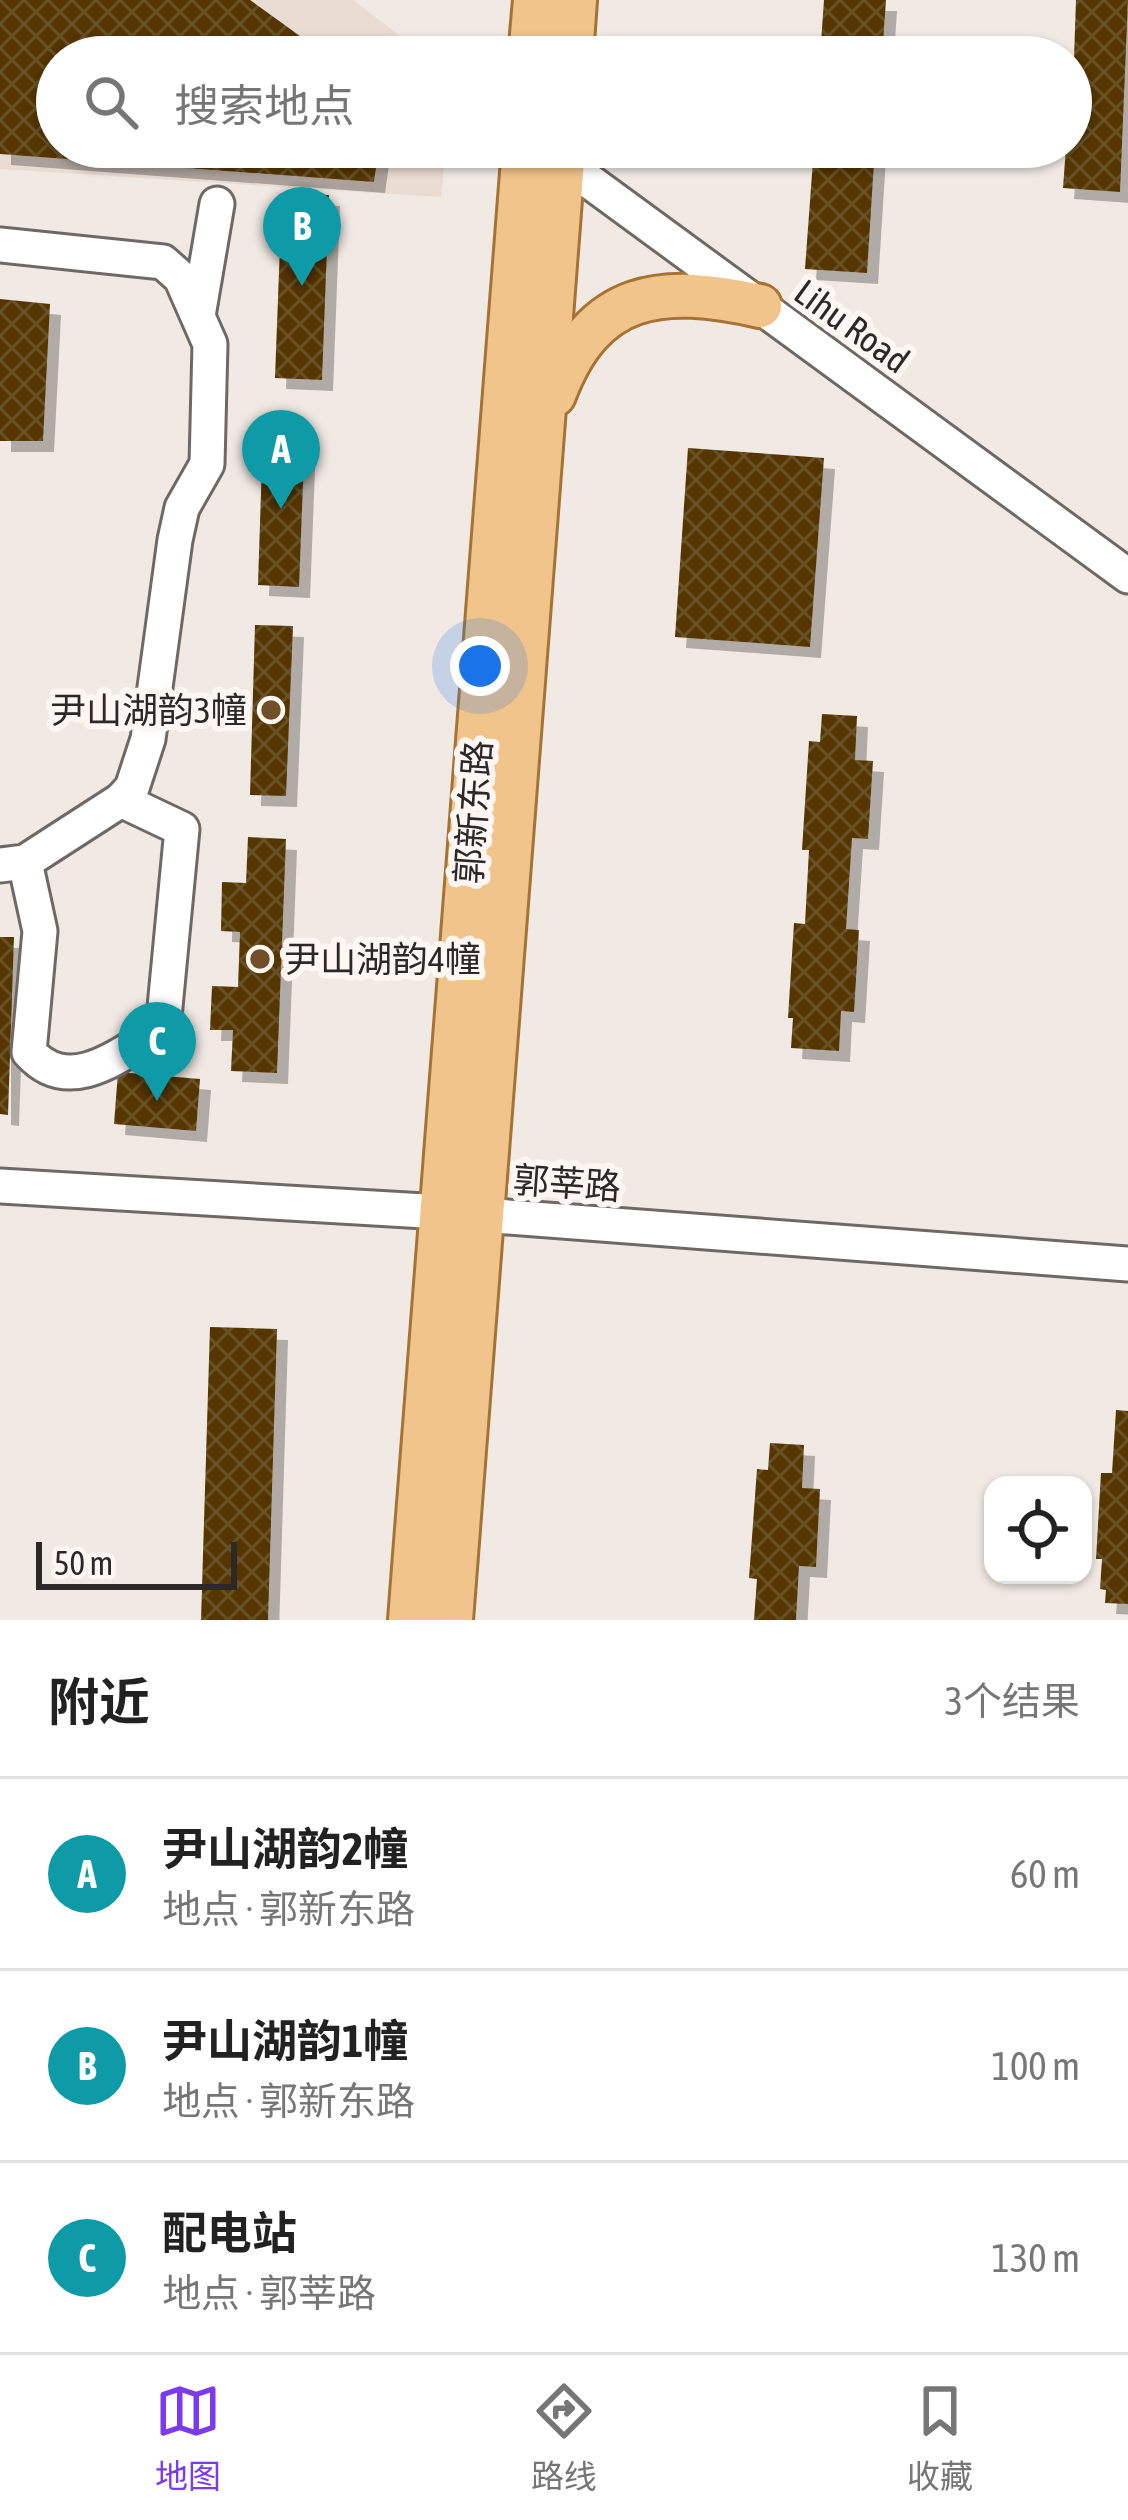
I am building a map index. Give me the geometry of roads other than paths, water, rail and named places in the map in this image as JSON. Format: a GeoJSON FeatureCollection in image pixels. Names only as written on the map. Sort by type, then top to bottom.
{"type":"FeatureCollection","features":[{"type":"Feature","properties":{"kind":"main road"},"geometry":{"type":"LineString","coordinates":[[532,36],[535,0]]}},
{"type":"Feature","properties":{"kind":"main road"},"geometry":{"type":"LineString","coordinates":[[572,36],[575,0]]}},
{"type":"Feature","properties":{"kind":"main road","name":"郭新东路"},"geometry":{"type":"LineString","coordinates":[[451,1620],[461,1214],[542,168]]}},
{"type":"Feature","properties":{"kind":"main road","name":"郭新东路"},"geometry":{"type":"LineString","coordinates":[[410,1620],[461,1214],[542,430],[543,168]]}},
{"type":"Feature","properties":{"kind":"main road"},"geometry":{"type":"LineString","coordinates":[[542,430],[578,344],[624,307],[646,297],[693,292],[760,306]]}},
{"type":"Feature","properties":{"kind":"street","name":"Lihu Road"},"geometry":{"type":"LineString","coordinates":[[563,168],[1128,576]]}},
{"type":"Feature","properties":{"kind":"street"},"geometry":{"type":"LineString","coordinates":[[199,310],[217,204]]}},
{"type":"Feature","properties":{"kind":"street"},"geometry":{"type":"LineString","coordinates":[[0,245],[163,262],[181,278],[199,310],[210,344],[207,464],[182,508],[162,610],[148,739],[132,788],[122,800],[12,863],[40,931],[28,1052],[45,1070],[74,1075],[105,1064],[163,1028],[182,829],[122,800]]}},
{"type":"Feature","properties":{"kind":"street","name":"郭莘路"},"geometry":{"type":"LineString","coordinates":[[0,1186],[461,1214],[1128,1264]]}},
{"type":"Feature","properties":{"kind":"place","name":"尹山湖韵1幢"},"geometry":{"type":"Point","coordinates":[302,286]}},
{"type":"Feature","properties":{"kind":"place","name":"尹山湖韵2幢"},"geometry":{"type":"Point","coordinates":[281,509]}},
{"type":"Feature","properties":{"kind":"place","name":"尹山湖韵3幢"},"geometry":{"type":"Point","coordinates":[271,710]}},
{"type":"Feature","properties":{"kind":"place","name":"尹山湖韵4幢"},"geometry":{"type":"Point","coordinates":[260,959]}},
{"type":"Feature","properties":{"kind":"place","name":"配电站"},"geometry":{"type":"Point","coordinates":[157,1101]}}]}
